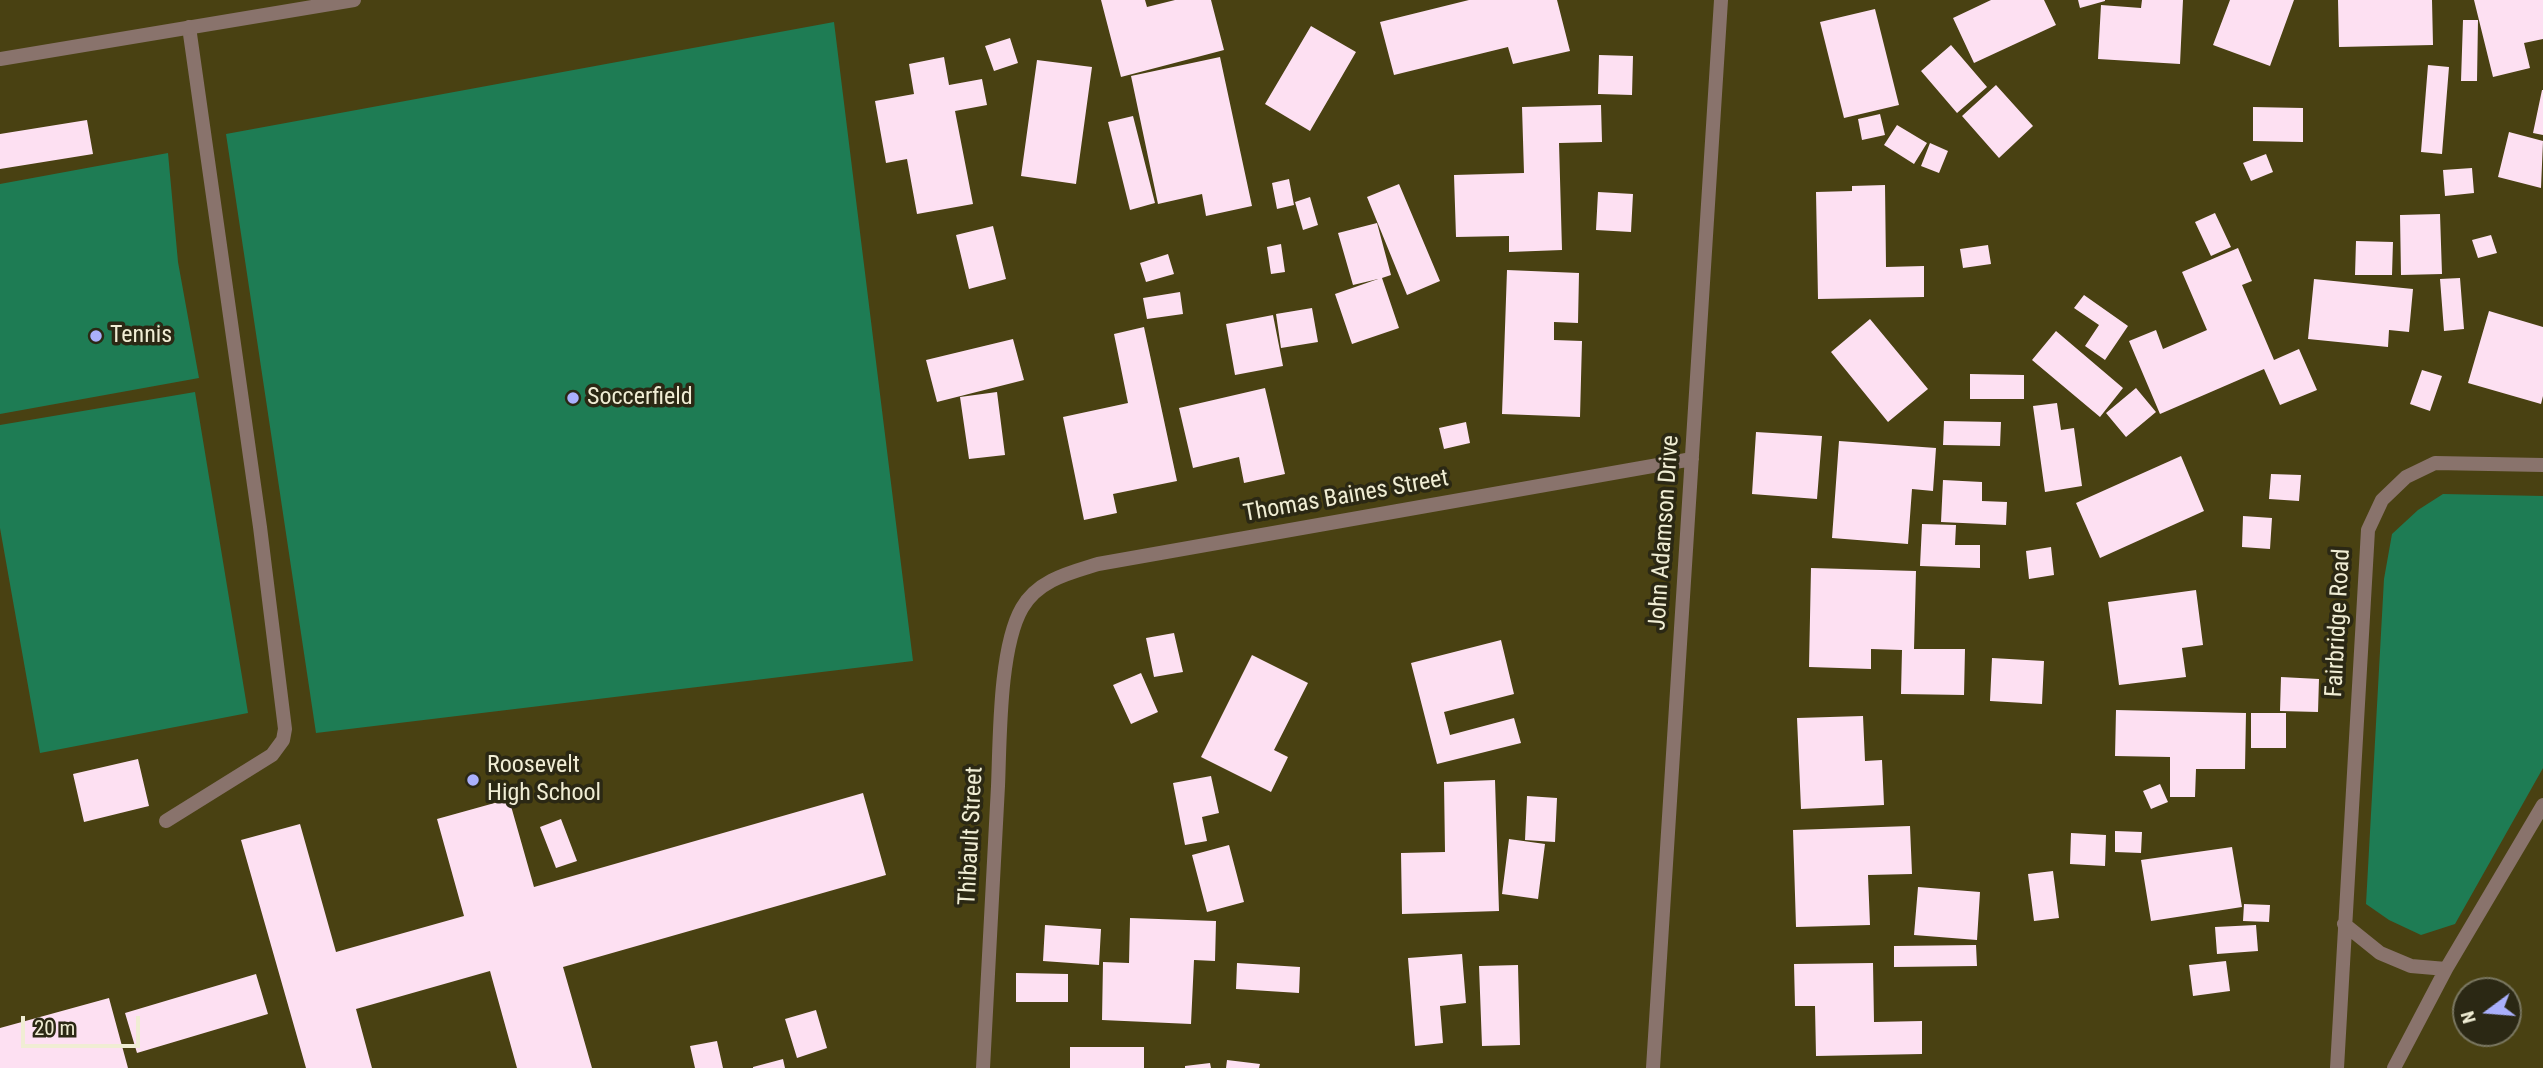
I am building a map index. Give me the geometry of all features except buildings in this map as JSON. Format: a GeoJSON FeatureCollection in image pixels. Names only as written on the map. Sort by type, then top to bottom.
{"type":"FeatureCollection","features":[{"type":"Feature","properties":{"kind":"street"},"geometry":{"type":"LineString","coordinates":[[0,59],[354,0]]}},
{"type":"Feature","properties":{"kind":"street","name":"John Adamson Drive"},"geometry":{"type":"LineString","coordinates":[[1653,1068],[1721,0]]}},
{"type":"Feature","properties":{"kind":"street"},"geometry":{"type":"LineString","coordinates":[[166,821],[272,755],[283,740],[285,729],[260,527],[189,27]]}},
{"type":"Feature","properties":{"kind":"street","name":"Thomas Baines Street"},"geometry":{"type":"LineString","coordinates":[[1022,608],[1036,590],[1058,576],[1098,564],[1692,459]]}},
{"type":"Feature","properties":{"kind":"street","name":"Fairbridge Road"},"geometry":{"type":"LineString","coordinates":[[2337,1068],[2368,530],[2382,500],[2406,477],[2435,463],[2543,465]]}},
{"type":"Feature","properties":{"kind":"street","name":"Thibault Street"},"geometry":{"type":"LineString","coordinates":[[983,1068],[1002,698],[1012,635],[1022,608]]}},
{"type":"Feature","properties":{"kind":"street"},"geometry":{"type":"LineString","coordinates":[[2394,1068],[2446,969],[2543,805]]}},
{"type":"Feature","properties":{"kind":"street"},"geometry":{"type":"LineString","coordinates":[[2344,924],[2380,953],[2411,966],[2446,969]]}},
{"type":"Feature","properties":{"kind":"green space","name":"Soccerfield"},"geometry":{"type":"Polygon","coordinates":[[[834,22],[913,661],[316,733],[226,134],[834,22]]]}},
{"type":"Feature","properties":{"kind":"green space"},"geometry":{"type":"Polygon","coordinates":[[[168,153],[178,262],[199,378],[0,414],[0,184],[168,153]]]}},
{"type":"Feature","properties":{"kind":"green space"},"geometry":{"type":"Polygon","coordinates":[[[195,392],[248,713],[40,753],[0,528],[0,425],[195,392]]]}},
{"type":"Feature","properties":{"kind":"green space"},"geometry":{"type":"Polygon","coordinates":[[[2443,494],[2543,496],[2543,768],[2455,924],[2421,935],[2389,920],[2366,904],[2384,579],[2392,534],[2418,510],[2443,494]]]}},
{"type":"Feature","properties":{"kind":"place","name":"Tennis"},"geometry":{"type":"Point","coordinates":[96,336]}},
{"type":"Feature","properties":{"kind":"place","name":"Soccerfield"},"geometry":{"type":"Point","coordinates":[573,398]}},
{"type":"Feature","properties":{"kind":"place","name":"Roosevelt High School"},"geometry":{"type":"Point","coordinates":[473,780]}}]}
